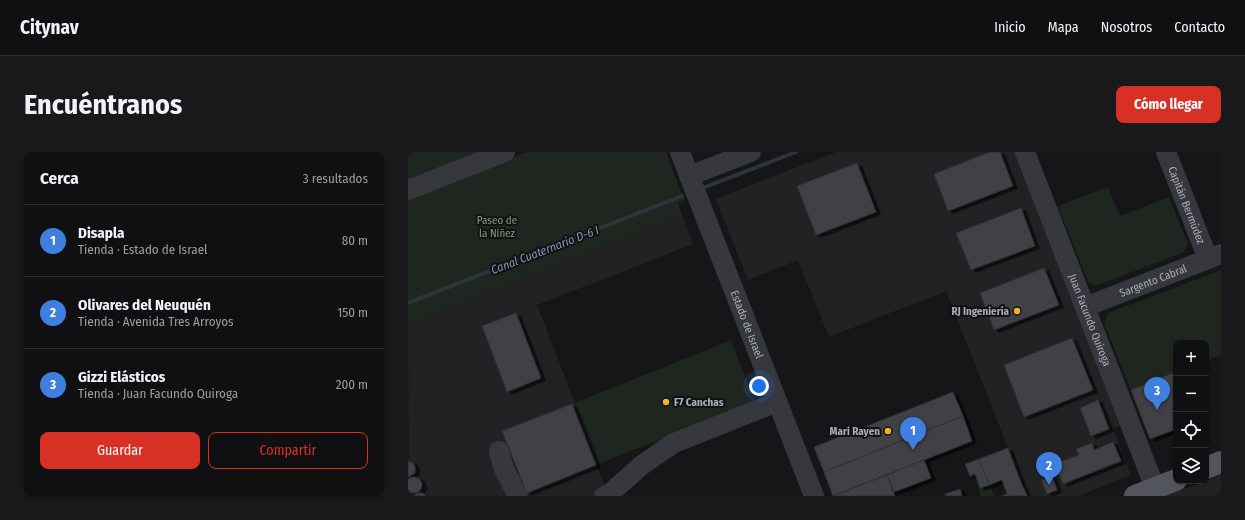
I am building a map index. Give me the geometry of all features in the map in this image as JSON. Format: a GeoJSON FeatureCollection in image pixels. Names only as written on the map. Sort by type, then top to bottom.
{"type":"FeatureCollection","features":[{"type":"Feature","properties":{"kind":"main road"},"geometry":{"type":"LineString","coordinates":[[1209,467],[1221,462]]}},
{"type":"Feature","properties":{"kind":"main road"},"geometry":{"type":"LineString","coordinates":[[1145,492],[1173,481]]}},
{"type":"Feature","properties":{"kind":"street"},"geometry":{"type":"LineString","coordinates":[[408,190],[505,152]]}},
{"type":"Feature","properties":{"kind":"street","name":"Estado de Israel"},"geometry":{"type":"LineString","coordinates":[[680,152],[814,496]]}},
{"type":"Feature","properties":{"kind":"street"},"geometry":{"type":"LineString","coordinates":[[689,176],[751,152]]}},
{"type":"Feature","properties":{"kind":"street","name":"Juan Facundo Quiroga"},"geometry":{"type":"LineString","coordinates":[[1025,152],[1085,307],[1145,492]]}},
{"type":"Feature","properties":{"kind":"street","name":"Capitán Bermúdez"},"geometry":{"type":"LineString","coordinates":[[1166,152],[1214,256]]}},
{"type":"Feature","properties":{"kind":"street","name":"Sargento Cabral"},"geometry":{"type":"LineString","coordinates":[[1085,307],[1214,256]]}},
{"type":"Feature","properties":{"kind":"street"},"geometry":{"type":"LineString","coordinates":[[604,496],[608,495],[642,465],[674,443],[777,402]]}},
{"type":"Feature","properties":{"kind":"street"},"geometry":{"type":"LineString","coordinates":[[499,451],[504,469],[518,496]]}},
{"type":"Feature","properties":{"kind":"shaded area","name":"RJ Ingeniería"},"geometry":{"type":"Polygon","coordinates":[[[836,152],[1019,152],[1125,424],[1113,429],[1131,475],[1079,496],[1027,496],[946,291],[829,337],[798,260],[748,280],[716,199],[836,152]]]}},
{"type":"Feature","properties":{"kind":"shaded area"},"geometry":{"type":"Polygon","coordinates":[[[682,216],[693,244],[537,305],[575,403],[577,402],[601,463],[596,465],[609,496],[409,496],[408,324],[682,216]]]}},
{"type":"Feature","properties":{"kind":"shaded area"},"geometry":{"type":"Polygon","coordinates":[[[1221,474],[1221,496],[1164,496],[1198,484],[1209,484],[1209,480],[1221,474]]]}},
{"type":"Feature","properties":{"kind":"green space"},"geometry":{"type":"Polygon","coordinates":[[[408,152],[484,152],[408,182],[408,152]]]}},
{"type":"Feature","properties":{"kind":"green space","name":"Paseo de la Niñez"},"geometry":{"type":"Polygon","coordinates":[[[526,152],[666,152],[684,200],[678,203],[682,216],[408,324],[408,198],[526,152]]]}},
{"type":"Feature","properties":{"kind":"green space"},"geometry":{"type":"Polygon","coordinates":[[[1108,187],[1120,216],[1169,197],[1188,244],[1184,252],[1096,286],[1088,282],[1058,206],[1108,187]]]}},
{"type":"Feature","properties":{"kind":"green space"},"geometry":{"type":"Polygon","coordinates":[[[1221,270],[1221,355],[1209,360],[1209,340],[1173,340],[1173,373],[1131,390],[1104,323],[1108,313],[1221,270]]]}},
{"type":"Feature","properties":{"kind":"green space","name":"F7 Canchas"},"geometry":{"type":"Polygon","coordinates":[[[731,340],[755,402],[601,463],[577,402],[731,340]]]}},
{"type":"Feature","properties":{"kind":"green space"},"geometry":{"type":"Polygon","coordinates":[[[989,485],[994,496],[981,496],[978,489],[989,485]]]}},
{"type":"Feature","properties":{"kind":"building"},"geometry":{"type":"Polygon","coordinates":[[[990,152],[1000,152],[1013,186],[948,211],[934,174],[990,152]]]}},
{"type":"Feature","properties":{"kind":"building"},"geometry":{"type":"Polygon","coordinates":[[[857,163],[876,212],[816,235],[797,186],[857,163]]]}},
{"type":"Feature","properties":{"kind":"building"},"geometry":{"type":"Polygon","coordinates":[[[1021,208],[1035,246],[971,270],[956,233],[1021,208]]]}},
{"type":"Feature","properties":{"kind":"building"},"geometry":{"type":"Polygon","coordinates":[[[1044,268],[1059,305],[994,330],[980,293],[1044,268]]]}},
{"type":"Feature","properties":{"kind":"building"},"geometry":{"type":"Polygon","coordinates":[[[516,313],[541,378],[507,392],[482,326],[516,313]]]}},
{"type":"Feature","properties":{"kind":"building"},"geometry":{"type":"Polygon","coordinates":[[[1072,338],[1093,390],[1024,417],[1004,365],[1072,338]]]}},
{"type":"Feature","properties":{"kind":"building"},"geometry":{"type":"Polygon","coordinates":[[[1173,373],[1173,430],[1150,439],[1131,390],[1173,373]]]}},
{"type":"Feature","properties":{"kind":"building","name":"Mari Rayen"},"geometry":{"type":"Polygon","coordinates":[[[953,392],[963,416],[824,472],[814,447],[953,392]]]}},
{"type":"Feature","properties":{"kind":"building"},"geometry":{"type":"Polygon","coordinates":[[[1098,400],[1109,429],[1091,436],[1080,408],[1098,400]]]}},
{"type":"Feature","properties":{"kind":"building"},"geometry":{"type":"Polygon","coordinates":[[[572,404],[596,465],[527,493],[502,431],[572,404]]]}},
{"type":"Feature","properties":{"kind":"building"},"geometry":{"type":"Polygon","coordinates":[[[963,416],[972,441],[833,496],[824,472],[963,416]]]}},
{"type":"Feature","properties":{"kind":"building"},"geometry":{"type":"Polygon","coordinates":[[[1113,442],[1121,461],[1063,484],[1055,464],[1079,455],[1076,449],[1092,443],[1094,450],[1113,442]]]}},
{"type":"Feature","properties":{"kind":"building"},"geometry":{"type":"Polygon","coordinates":[[[1008,448],[1027,496],[1001,496],[1007,494],[1002,480],[989,485],[979,459],[1008,448]]]}},
{"type":"Feature","properties":{"kind":"building"},"geometry":{"type":"Polygon","coordinates":[[[979,459],[989,485],[980,488],[975,474],[970,476],[965,464],[979,459]]]}},
{"type":"Feature","properties":{"kind":"building"},"geometry":{"type":"Polygon","coordinates":[[[924,460],[931,478],[894,492],[887,475],[924,460]]]}},
{"type":"Feature","properties":{"kind":"building"},"geometry":{"type":"Polygon","coordinates":[[[408,461],[413,463],[415,473],[408,477],[408,461]]]}},
{"type":"Feature","properties":{"kind":"building"},"geometry":{"type":"Polygon","coordinates":[[[887,475],[895,496],[833,496],[887,475]]]}},
{"type":"Feature","properties":{"kind":"building"},"geometry":{"type":"Polygon","coordinates":[[[1052,476],[1057,490],[1047,494],[1041,480],[1052,476]]]}},
{"type":"Feature","properties":{"kind":"building"},"geometry":{"type":"Polygon","coordinates":[[[414,477],[420,479],[422,485],[420,491],[414,493],[408,491],[406,485],[408,479],[414,477]]]}},
{"type":"Feature","properties":{"kind":"building"},"geometry":{"type":"Polygon","coordinates":[[[960,489],[962,496],[946,496],[945,494],[960,489]]]}},
{"type":"Feature","properties":{"kind":"building"},"geometry":{"type":"Polygon","coordinates":[[[417,493],[423,493],[426,496],[414,496],[417,493]]]}},
{"type":"Feature","properties":{"kind":"waterway","name":"Canal Cuaternario D-6 I"},"geometry":{"type":"LineString","coordinates":[[700,189],[796,152]]}},
{"type":"Feature","properties":{"kind":"waterway","name":"Canal Cuaternario D-6 I"},"geometry":{"type":"LineString","coordinates":[[408,303],[682,196]]}},
{"type":"Feature","properties":{"kind":"place","name":"RJ Ingeniería"},"geometry":{"type":"Point","coordinates":[1017,311]}},
{"type":"Feature","properties":{"kind":"place","name":"F7 Canchas"},"geometry":{"type":"Point","coordinates":[666,402]}},
{"type":"Feature","properties":{"kind":"place","name":"Gizzi Elásticos"},"geometry":{"type":"Point","coordinates":[1157,410]}},
{"type":"Feature","properties":{"kind":"place","name":"Mari Rayen"},"geometry":{"type":"Point","coordinates":[888,431]}},
{"type":"Feature","properties":{"kind":"place","name":"Disapla"},"geometry":{"type":"Point","coordinates":[913,450]}},
{"type":"Feature","properties":{"kind":"place","name":"Olivares del Neuquén"},"geometry":{"type":"Point","coordinates":[1049,485]}}]}
